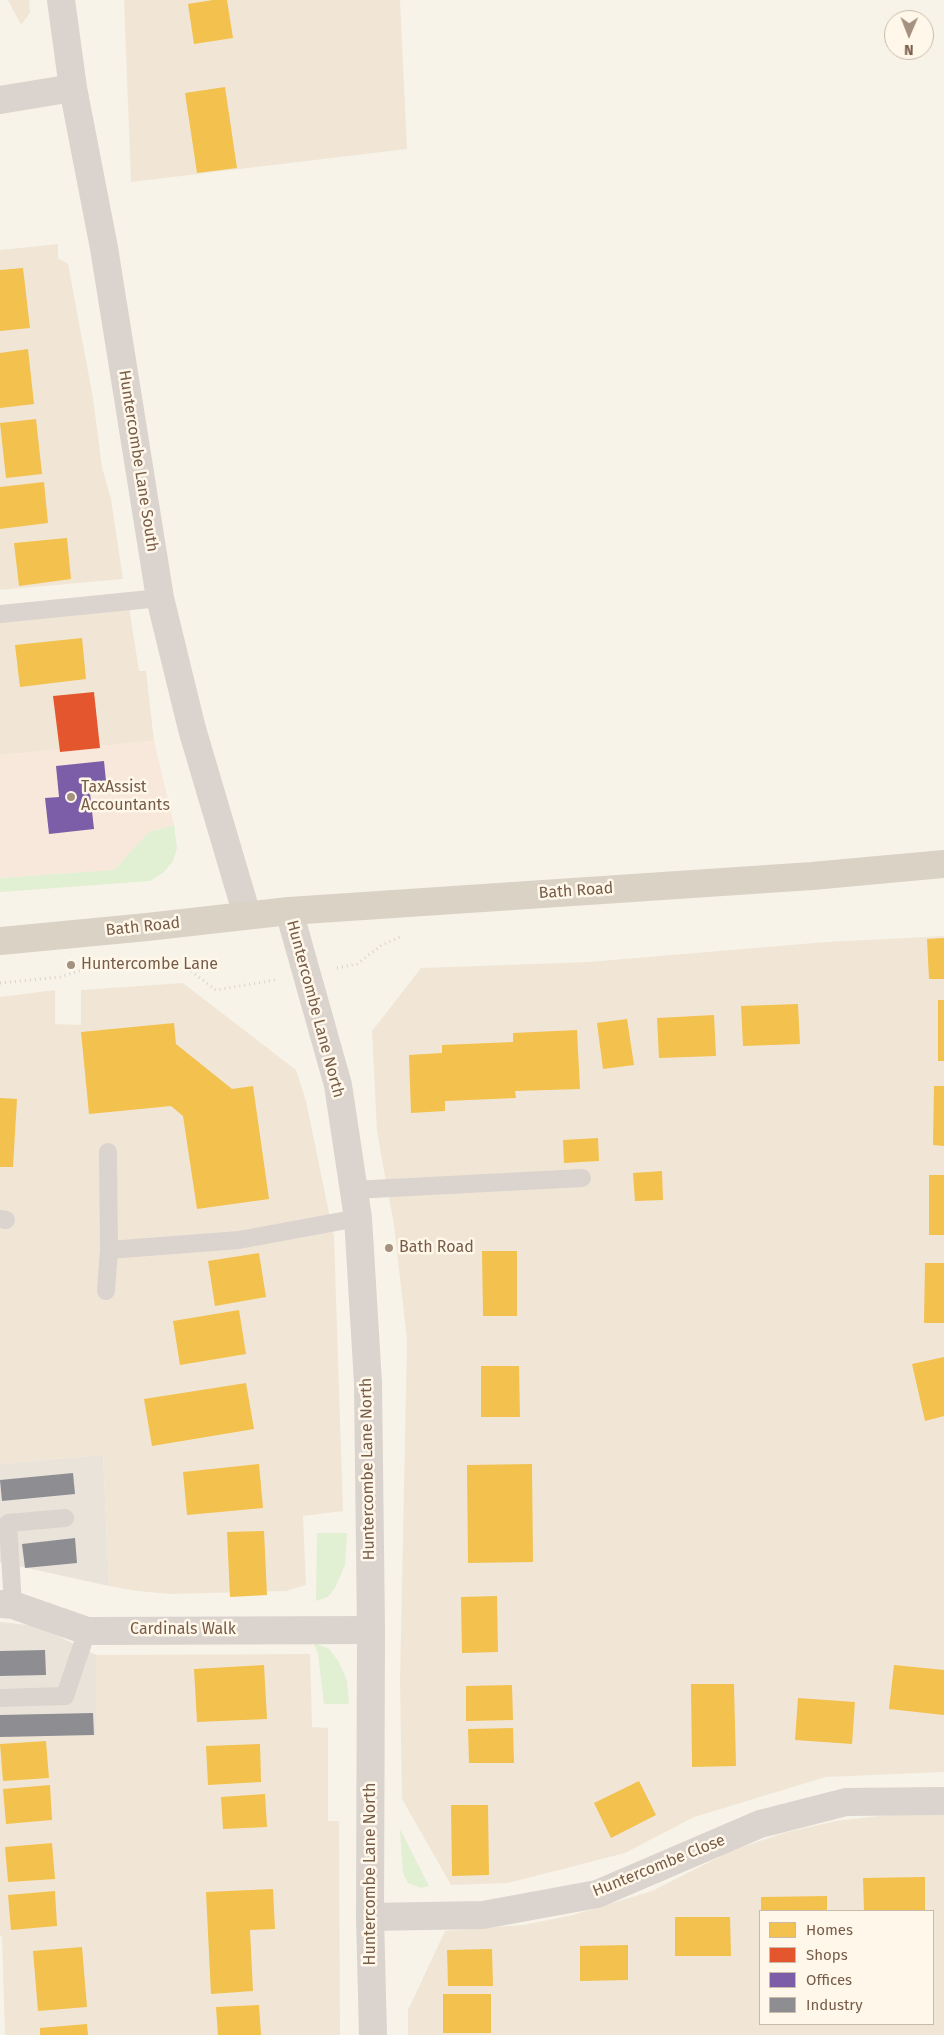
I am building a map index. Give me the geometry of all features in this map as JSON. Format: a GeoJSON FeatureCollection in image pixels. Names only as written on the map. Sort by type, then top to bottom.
{"type":"FeatureCollection","features":[{"type":"Feature","properties":{"kind":"main road","name":"Bath Road"},"geometry":{"type":"LineString","coordinates":[[0,941],[289,911],[812,876],[944,864]]}},
{"type":"Feature","properties":{"kind":"street","name":"Huntercombe Lane South"},"geometry":{"type":"LineString","coordinates":[[61,0],[73,88],[104,248],[160,598],[192,729],[247,915]]}},
{"type":"Feature","properties":{"kind":"street"},"geometry":{"type":"LineString","coordinates":[[0,100],[73,88]]}},
{"type":"Feature","properties":{"kind":"street","name":"Huntercombe Lane North"},"geometry":{"type":"LineString","coordinates":[[289,911],[338,1085],[358,1218],[368,1383],[371,1630],[370,1917],[373,2035]]}},
{"type":"Feature","properties":{"kind":"street","name":"Cardinals Walk"},"geometry":{"type":"LineString","coordinates":[[6,1605],[87,1631],[371,1630]]}},
{"type":"Feature","properties":{"kind":"street","name":"Huntercombe Close"},"geometry":{"type":"LineString","coordinates":[[370,1917],[483,1915],[597,1894],[760,1824],[846,1802],[944,1801]]}},
{"type":"Feature","properties":{"kind":"lane"},"geometry":{"type":"LineString","coordinates":[[0,614],[160,598]]}},
{"type":"Feature","properties":{"kind":"lane"},"geometry":{"type":"LineString","coordinates":[[106,1291],[109,1250],[108,1152]]}},
{"type":"Feature","properties":{"kind":"lane"},"geometry":{"type":"LineString","coordinates":[[353,1190],[582,1178]]}},
{"type":"Feature","properties":{"kind":"lane"},"geometry":{"type":"LineString","coordinates":[[109,1250],[239,1240],[358,1218]]}},
{"type":"Feature","properties":{"kind":"lane"},"geometry":{"type":"LineString","coordinates":[[6,1605],[8,1523],[65,1518]]}},
{"type":"Feature","properties":{"kind":"lane"},"geometry":{"type":"LineString","coordinates":[[0,1698],[64,1696],[87,1631]]}},
{"type":"Feature","properties":{"kind":"path"},"geometry":{"type":"LineString","coordinates":[[168,959],[176,959],[216,990],[357,964],[382,945],[404,936]]}},
{"type":"Feature","properties":{"kind":"path"},"geometry":{"type":"LineString","coordinates":[[0,983],[60,977],[96,966]]}},
{"type":"Feature","properties":{"kind":"shaded area"},"geometry":{"type":"Polygon","coordinates":[[[8,0],[29,0],[30,13],[21,25],[8,0]]]}},
{"type":"Feature","properties":{"kind":"shaded area"},"geometry":{"type":"Polygon","coordinates":[[[124,0],[400,0],[407,149],[131,182],[124,0]]]}},
{"type":"Feature","properties":{"kind":"shaded area"},"geometry":{"type":"Polygon","coordinates":[[[58,244],[58,258],[68,264],[93,398],[102,467],[111,499],[123,579],[0,590],[0,250],[58,244]]]}},
{"type":"Feature","properties":{"kind":"shaded area"},"geometry":{"type":"Polygon","coordinates":[[[129,607],[139,671],[146,671],[154,741],[0,755],[0,615],[129,607]]]}},
{"type":"Feature","properties":{"kind":"shaded area"},"geometry":{"type":"Polygon","coordinates":[[[154,741],[174,825],[149,832],[114,870],[0,878],[0,755],[154,741]]]}},
{"type":"Feature","properties":{"kind":"shaded area"},"geometry":{"type":"Polygon","coordinates":[[[944,936],[944,1772],[826,1777],[694,1817],[625,1853],[508,1883],[451,1885],[402,1799],[400,1680],[407,1340],[394,1225],[377,1132],[372,1031],[421,968],[588,962],[826,942],[944,936]]]}},
{"type":"Feature","properties":{"kind":"shaded area"},"geometry":{"type":"Polygon","coordinates":[[[183,983],[296,1070],[306,1101],[334,1237],[343,1511],[303,1516],[306,1585],[286,1591],[171,1594],[109,1586],[103,1455],[0,1464],[0,997],[55,990],[55,1024],[81,1025],[81,990],[183,983]]]}},
{"type":"Feature","properties":{"kind":"shaded area"},"geometry":{"type":"Polygon","coordinates":[[[103,1455],[109,1586],[0,1562],[0,1464],[103,1455]]]}},
{"type":"Feature","properties":{"kind":"shaded area"},"geometry":{"type":"Polygon","coordinates":[[[0,1622],[38,1626],[96,1655],[96,1735],[0,1734],[0,1622]]]}},
{"type":"Feature","properties":{"kind":"shaded area"},"geometry":{"type":"Polygon","coordinates":[[[310,1654],[312,1727],[328,1728],[328,1821],[339,1821],[340,2035],[5,2035],[2,1936],[0,1936],[0,1734],[96,1734],[96,1655],[310,1654]]]}},
{"type":"Feature","properties":{"kind":"shaded area"},"geometry":{"type":"Polygon","coordinates":[[[944,1812],[944,2035],[408,2035],[408,2010],[445,1931],[523,1925],[573,1915],[652,1891],[733,1850],[787,1832],[836,1821],[906,1813],[944,1812]]]}},
{"type":"Feature","properties":{"kind":"green space"},"geometry":{"type":"Polygon","coordinates":[[[174,825],[177,848],[173,861],[164,872],[150,881],[0,892],[0,878],[114,870],[149,832],[174,825]]]}},
{"type":"Feature","properties":{"kind":"green space"},"geometry":{"type":"Polygon","coordinates":[[[317,1533],[347,1533],[345,1565],[335,1588],[328,1597],[316,1601],[317,1533]]]}},
{"type":"Feature","properties":{"kind":"green space"},"geometry":{"type":"Polygon","coordinates":[[[313,1642],[329,1649],[339,1662],[347,1681],[349,1704],[324,1704],[318,1653],[313,1642]]]}},
{"type":"Feature","properties":{"kind":"green space"},"geometry":{"type":"Polygon","coordinates":[[[400,1829],[429,1886],[421,1888],[408,1883],[403,1873],[400,1829]]]}},
{"type":"Feature","properties":{"kind":"building: Homes"},"geometry":{"type":"Polygon","coordinates":[[[227,0],[233,38],[194,44],[188,4],[227,0]]]}},
{"type":"Feature","properties":{"kind":"building: Homes"},"geometry":{"type":"Polygon","coordinates":[[[225,87],[237,168],[197,173],[185,93],[225,87]]]}},
{"type":"Feature","properties":{"kind":"building: Homes"},"geometry":{"type":"Polygon","coordinates":[[[23,268],[30,328],[0,331],[0,270],[23,268]]]}},
{"type":"Feature","properties":{"kind":"building: Homes"},"geometry":{"type":"Polygon","coordinates":[[[28,349],[34,404],[0,408],[0,353],[28,349]]]}},
{"type":"Feature","properties":{"kind":"building: Homes"},"geometry":{"type":"Polygon","coordinates":[[[36,419],[42,474],[6,478],[0,423],[36,419]]]}},
{"type":"Feature","properties":{"kind":"building: Homes"},"geometry":{"type":"Polygon","coordinates":[[[44,482],[48,523],[0,529],[0,487],[44,482]]]}},
{"type":"Feature","properties":{"kind":"building: Homes"},"geometry":{"type":"Polygon","coordinates":[[[67,538],[71,579],[19,586],[14,543],[67,538]]]}},
{"type":"Feature","properties":{"kind":"building: Homes"},"geometry":{"type":"Polygon","coordinates":[[[82,638],[86,679],[20,687],[15,645],[82,638]]]}},
{"type":"Feature","properties":{"kind":"building: Homes"},"geometry":{"type":"Polygon","coordinates":[[[944,938],[944,979],[929,979],[927,939],[944,938]]]}},
{"type":"Feature","properties":{"kind":"building: Homes"},"geometry":{"type":"Polygon","coordinates":[[[938,1000],[944,1000],[944,1061],[938,1061],[938,1000]]]}},
{"type":"Feature","properties":{"kind":"building: Homes"},"geometry":{"type":"Polygon","coordinates":[[[798,1004],[800,1044],[743,1046],[741,1006],[798,1004]]]}},
{"type":"Feature","properties":{"kind":"building: Homes"},"geometry":{"type":"Polygon","coordinates":[[[714,1015],[716,1056],[659,1058],[657,1018],[714,1015]]]}},
{"type":"Feature","properties":{"kind":"building: Homes"},"geometry":{"type":"Polygon","coordinates":[[[627,1019],[634,1065],[603,1069],[597,1023],[627,1019]]]}},
{"type":"Feature","properties":{"kind":"building: Homes"},"geometry":{"type":"Polygon","coordinates":[[[174,1023],[176,1044],[232,1089],[253,1086],[269,1199],[197,1209],[183,1116],[171,1106],[89,1114],[81,1032],[174,1023]]]}},
{"type":"Feature","properties":{"kind":"building: Homes"},"geometry":{"type":"Polygon","coordinates":[[[577,1030],[580,1089],[515,1091],[516,1098],[445,1101],[445,1111],[411,1113],[409,1055],[442,1053],[442,1045],[513,1042],[513,1033],[577,1030]]]}},
{"type":"Feature","properties":{"kind":"building: Homes"},"geometry":{"type":"Polygon","coordinates":[[[934,1086],[944,1086],[944,1146],[933,1145],[934,1086]]]}},
{"type":"Feature","properties":{"kind":"building: Homes"},"geometry":{"type":"Polygon","coordinates":[[[0,1098],[17,1099],[13,1167],[0,1167],[0,1098]]]}},
{"type":"Feature","properties":{"kind":"building: Homes"},"geometry":{"type":"Polygon","coordinates":[[[598,1138],[599,1161],[564,1163],[563,1140],[598,1138]]]}},
{"type":"Feature","properties":{"kind":"building: Homes"},"geometry":{"type":"Polygon","coordinates":[[[662,1171],[663,1200],[635,1201],[633,1173],[662,1171]]]}},
{"type":"Feature","properties":{"kind":"building: Homes"},"geometry":{"type":"Polygon","coordinates":[[[929,1175],[944,1175],[944,1235],[929,1235],[929,1175]]]}},
{"type":"Feature","properties":{"kind":"building: Homes"},"geometry":{"type":"Polygon","coordinates":[[[482,1251],[517,1251],[517,1316],[483,1316],[482,1251]]]}},
{"type":"Feature","properties":{"kind":"building: Homes"},"geometry":{"type":"Polygon","coordinates":[[[259,1253],[266,1297],[215,1306],[208,1261],[259,1253]]]}},
{"type":"Feature","properties":{"kind":"building: Homes"},"geometry":{"type":"Polygon","coordinates":[[[925,1263],[944,1263],[944,1323],[924,1323],[925,1263]]]}},
{"type":"Feature","properties":{"kind":"building: Homes"},"geometry":{"type":"Polygon","coordinates":[[[239,1310],[246,1354],[180,1365],[173,1321],[239,1310]]]}},
{"type":"Feature","properties":{"kind":"building: Homes"},"geometry":{"type":"Polygon","coordinates":[[[944,1357],[944,1416],[925,1421],[912,1364],[944,1357]]]}},
{"type":"Feature","properties":{"kind":"building: Homes"},"geometry":{"type":"Polygon","coordinates":[[[481,1366],[519,1366],[520,1417],[481,1417],[481,1366]]]}},
{"type":"Feature","properties":{"kind":"building: Homes"},"geometry":{"type":"Polygon","coordinates":[[[246,1383],[254,1429],[152,1446],[144,1399],[246,1383]]]}},
{"type":"Feature","properties":{"kind":"building: Homes"},"geometry":{"type":"Polygon","coordinates":[[[259,1464],[263,1508],[187,1515],[183,1472],[259,1464]]]}},
{"type":"Feature","properties":{"kind":"building: Homes"},"geometry":{"type":"Polygon","coordinates":[[[532,1464],[533,1562],[468,1563],[467,1465],[532,1464]]]}},
{"type":"Feature","properties":{"kind":"building: Homes"},"geometry":{"type":"Polygon","coordinates":[[[264,1531],[267,1595],[230,1597],[227,1532],[264,1531]]]}},
{"type":"Feature","properties":{"kind":"building: Homes"},"geometry":{"type":"Polygon","coordinates":[[[497,1596],[498,1652],[462,1653],[461,1597],[497,1596]]]}},
{"type":"Feature","properties":{"kind":"building: Homes"},"geometry":{"type":"Polygon","coordinates":[[[264,1665],[267,1719],[197,1722],[194,1669],[264,1665]]]}},
{"type":"Feature","properties":{"kind":"building: Homes"},"geometry":{"type":"Polygon","coordinates":[[[894,1665],[944,1670],[944,1715],[889,1709],[894,1665]]]}},
{"type":"Feature","properties":{"kind":"building: Homes"},"geometry":{"type":"Polygon","coordinates":[[[691,1684],[734,1684],[736,1766],[692,1767],[691,1684]]]}},
{"type":"Feature","properties":{"kind":"building: Homes"},"geometry":{"type":"Polygon","coordinates":[[[512,1685],[513,1720],[466,1721],[466,1686],[512,1685]]]}},
{"type":"Feature","properties":{"kind":"building: Homes"},"geometry":{"type":"Polygon","coordinates":[[[798,1698],[855,1702],[852,1744],[795,1740],[798,1698]]]}},
{"type":"Feature","properties":{"kind":"building: Homes"},"geometry":{"type":"Polygon","coordinates":[[[513,1728],[514,1763],[469,1763],[468,1729],[513,1728]]]}},
{"type":"Feature","properties":{"kind":"building: Homes"},"geometry":{"type":"Polygon","coordinates":[[[46,1741],[49,1778],[3,1781],[0,1744],[46,1741]]]}},
{"type":"Feature","properties":{"kind":"building: Homes"},"geometry":{"type":"Polygon","coordinates":[[[260,1744],[261,1782],[208,1785],[206,1746],[260,1744]]]}},
{"type":"Feature","properties":{"kind":"building: Homes"},"geometry":{"type":"Polygon","coordinates":[[[639,1781],[656,1815],[611,1838],[594,1803],[639,1781]]]}},
{"type":"Feature","properties":{"kind":"building: Homes"},"geometry":{"type":"Polygon","coordinates":[[[50,1785],[52,1820],[6,1824],[3,1789],[50,1785]]]}},
{"type":"Feature","properties":{"kind":"building: Homes"},"geometry":{"type":"Polygon","coordinates":[[[265,1794],[267,1827],[223,1829],[221,1797],[265,1794]]]}},
{"type":"Feature","properties":{"kind":"building: Homes"},"geometry":{"type":"Polygon","coordinates":[[[451,1805],[488,1805],[489,1875],[452,1876],[451,1805]]]}},
{"type":"Feature","properties":{"kind":"building: Homes"},"geometry":{"type":"Polygon","coordinates":[[[52,1843],[55,1879],[8,1882],[5,1847],[52,1843]]]}},
{"type":"Feature","properties":{"kind":"building: Homes"},"geometry":{"type":"Polygon","coordinates":[[[925,1877],[925,1910],[864,1910],[863,1878],[925,1877]]]}},
{"type":"Feature","properties":{"kind":"building: Homes"},"geometry":{"type":"Polygon","coordinates":[[[273,1889],[275,1929],[250,1930],[253,1991],[211,1994],[206,1892],[273,1889]]]}},
{"type":"Feature","properties":{"kind":"building: Homes"},"geometry":{"type":"Polygon","coordinates":[[[55,1891],[57,1926],[11,1930],[8,1895],[55,1891]]]}},
{"type":"Feature","properties":{"kind":"building: Homes"},"geometry":{"type":"Polygon","coordinates":[[[827,1896],[827,1910],[761,1910],[761,1897],[827,1896]]]}},
{"type":"Feature","properties":{"kind":"building: Homes"},"geometry":{"type":"Polygon","coordinates":[[[675,1917],[730,1917],[731,1956],[675,1956],[675,1917]]]}},
{"type":"Feature","properties":{"kind":"building: Homes"},"geometry":{"type":"Polygon","coordinates":[[[628,1945],[628,1980],[580,1981],[580,1946],[628,1945]]]}},
{"type":"Feature","properties":{"kind":"building: Homes"},"geometry":{"type":"Polygon","coordinates":[[[82,1947],[87,2007],[38,2011],[33,1951],[82,1947]]]}},
{"type":"Feature","properties":{"kind":"building: Homes"},"geometry":{"type":"Polygon","coordinates":[[[492,1949],[493,1986],[448,1986],[447,1950],[492,1949]]]}},
{"type":"Feature","properties":{"kind":"building: Homes"},"geometry":{"type":"Polygon","coordinates":[[[443,1994],[491,1994],[491,2033],[443,2033],[443,1994]]]}},
{"type":"Feature","properties":{"kind":"building: Homes"},"geometry":{"type":"Polygon","coordinates":[[[259,2005],[261,2035],[218,2035],[216,2007],[259,2005]]]}},
{"type":"Feature","properties":{"kind":"building: Homes"},"geometry":{"type":"Polygon","coordinates":[[[87,2024],[88,2035],[40,2035],[40,2028],[87,2024]]]}},
{"type":"Feature","properties":{"kind":"building: Shops"},"geometry":{"type":"Polygon","coordinates":[[[94,692],[100,748],[60,752],[53,696],[94,692]]]}},
{"type":"Feature","properties":{"kind":"building: Offices","name":"TaxAssist Accountants"},"geometry":{"type":"Polygon","coordinates":[[[104,761],[107,791],[90,793],[94,829],[49,834],[45,798],[59,797],[56,766],[104,761]]]}},
{"type":"Feature","properties":{"kind":"building: Industry"},"geometry":{"type":"Polygon","coordinates":[[[73,1473],[75,1494],[2,1501],[0,1480],[73,1473]]]}},
{"type":"Feature","properties":{"kind":"building: Industry"},"geometry":{"type":"Polygon","coordinates":[[[75,1538],[77,1563],[25,1568],[22,1544],[75,1538]]]}},
{"type":"Feature","properties":{"kind":"building: Industry"},"geometry":{"type":"Polygon","coordinates":[[[45,1650],[46,1675],[0,1676],[0,1651],[45,1650]]]}},
{"type":"Feature","properties":{"kind":"building: Industry"},"geometry":{"type":"Polygon","coordinates":[[[93,1713],[94,1735],[0,1737],[0,1715],[93,1713]]]}},
{"type":"Feature","properties":{"kind":"place","name":"TaxAssist Accountants"},"geometry":{"type":"Point","coordinates":[71,797]}},
{"type":"Feature","properties":{"kind":"place","name":"Huntercombe Lane"},"geometry":{"type":"Point","coordinates":[71,965]}},
{"type":"Feature","properties":{"kind":"place","name":"Bath Road"},"geometry":{"type":"Point","coordinates":[389,1248]}}]}
